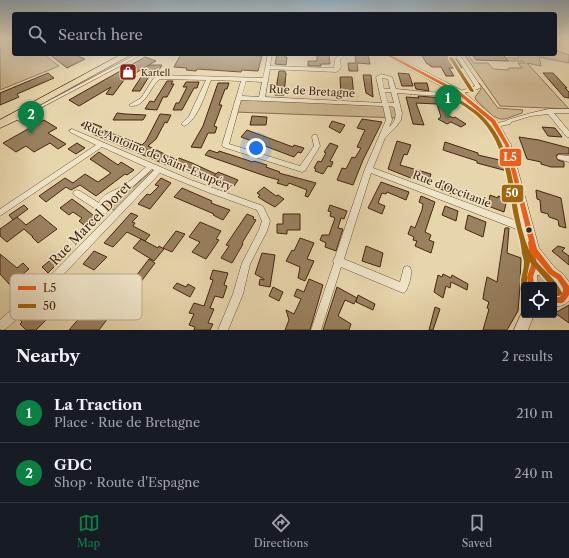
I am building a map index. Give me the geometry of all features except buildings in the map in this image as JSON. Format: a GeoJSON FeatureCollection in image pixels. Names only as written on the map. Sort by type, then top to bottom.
{"type":"FeatureCollection","features":[{"type":"Feature","properties":{"kind":"main road"},"geometry":{"type":"LineString","coordinates":[[0,116],[116,56]]}},
{"type":"Feature","properties":{"kind":"main road"},"geometry":{"type":"LineString","coordinates":[[0,125],[124,56]]}},
{"type":"Feature","properties":{"kind":"street"},"geometry":{"type":"LineString","coordinates":[[262,99],[270,56]]}},
{"type":"Feature","properties":{"kind":"street"},"geometry":{"type":"LineString","coordinates":[[268,68],[336,70],[338,67],[338,60],[342,56]]}},
{"type":"Feature","properties":{"kind":"street"},"geometry":{"type":"LineString","coordinates":[[390,56],[458,92],[495,123],[507,145],[527,229],[534,250],[534,270]]}},
{"type":"Feature","properties":{"kind":"street"},"geometry":{"type":"LineString","coordinates":[[458,56],[478,87]]}},
{"type":"Feature","properties":{"kind":"street"},"geometry":{"type":"LineString","coordinates":[[316,330],[337,261],[369,169],[389,120],[379,77],[381,76],[390,78],[399,118],[396,124],[383,136]]}},
{"type":"Feature","properties":{"kind":"street"},"geometry":{"type":"LineString","coordinates":[[132,105],[143,99],[155,80],[159,77],[265,80]]}},
{"type":"Feature","properties":{"kind":"street"},"geometry":{"type":"LineString","coordinates":[[184,124],[192,117],[209,78]]}},
{"type":"Feature","properties":{"kind":"street"},"geometry":{"type":"LineString","coordinates":[[244,80],[225,145],[302,169],[317,146],[314,137]]}},
{"type":"Feature","properties":{"kind":"street"},"geometry":{"type":"LineString","coordinates":[[382,90],[438,93],[458,92],[478,87]]}},
{"type":"Feature","properties":{"kind":"street"},"geometry":{"type":"LineString","coordinates":[[465,97],[475,92],[478,87]]}},
{"type":"Feature","properties":{"kind":"street","name":"Rue de Bretagne"},"geometry":{"type":"LineString","coordinates":[[238,98],[397,105]]}},
{"type":"Feature","properties":{"kind":"street"},"geometry":{"type":"LineString","coordinates":[[495,123],[508,123],[509,121],[527,115],[549,111],[569,111]]}},
{"type":"Feature","properties":{"kind":"street"},"geometry":{"type":"LineString","coordinates":[[549,111],[569,135]]}},
{"type":"Feature","properties":{"kind":"street","name":"Rue Antoine de Saint-Exupéry"},"geometry":{"type":"LineString","coordinates":[[72,131],[155,168],[260,208],[266,222],[263,232],[246,264],[238,294],[224,330]]}},
{"type":"Feature","properties":{"kind":"street"},"geometry":{"type":"LineString","coordinates":[[0,213],[102,144]]}},
{"type":"Feature","properties":{"kind":"street"},"geometry":{"type":"LineString","coordinates":[[560,157],[569,159]]}},
{"type":"Feature","properties":{"kind":"street"},"geometry":{"type":"LineString","coordinates":[[105,211],[102,206],[103,201],[126,188],[155,168]]}},
{"type":"Feature","properties":{"kind":"street","name":"Rue Marcel Doret"},"geometry":{"type":"LineString","coordinates":[[59,274],[114,216],[155,168]]}},
{"type":"Feature","properties":{"kind":"street","name":"Rue d'Occitanie"},"geometry":{"type":"LineString","coordinates":[[369,169],[527,229]]}},
{"type":"Feature","properties":{"kind":"street"},"geometry":{"type":"LineString","coordinates":[[77,193],[114,216]]}},
{"type":"Feature","properties":{"kind":"street"},"geometry":{"type":"LineString","coordinates":[[534,250],[551,272],[565,283],[567,292],[563,298]]}},
{"type":"Feature","properties":{"kind":"street"},"geometry":{"type":"LineString","coordinates":[[337,261],[403,288],[407,270]]}},
{"type":"Feature","properties":{"kind":"street"},"geometry":{"type":"LineString","coordinates":[[532,282],[530,274],[534,270],[541,269],[551,272]]}},
{"type":"Feature","properties":{"kind":"street"},"geometry":{"type":"LineString","coordinates":[[521,330],[527,318]]}},
{"type":"Feature","properties":{"kind":"lane"},"geometry":{"type":"LineString","coordinates":[[0,125],[36,110],[136,56]]}},
{"type":"Feature","properties":{"kind":"lane"},"geometry":{"type":"LineString","coordinates":[[32,117],[36,110]]}},
{"type":"Feature","properties":{"kind":"lane"},"geometry":{"type":"LineString","coordinates":[[18,118],[24,122]]}},
{"type":"Feature","properties":{"kind":"shaded area"},"geometry":{"type":"Polygon","coordinates":[[[0,53],[12,53],[12,56],[46,56],[59,66],[0,90],[0,53]]]}},
{"type":"Feature","properties":{"kind":"shaded area"},"geometry":{"type":"Polygon","coordinates":[[[557,53],[569,55],[569,63],[539,57],[541,66],[527,63],[569,109],[500,106],[465,56],[469,56],[474,63],[488,63],[493,69],[508,70],[509,68],[522,68],[518,63],[525,63],[523,61],[508,61],[506,58],[519,58],[518,56],[557,56],[557,53]]]}},
{"type":"Feature","properties":{"kind":"shaded area"},"geometry":{"type":"Polygon","coordinates":[[[128,56],[135,56],[50,102],[27,111],[128,56]]]}},
{"type":"Feature","properties":{"kind":"shaded area"},"geometry":{"type":"Polygon","coordinates":[[[479,83],[498,108],[523,110],[522,113],[505,119],[500,119],[493,116],[476,100],[475,97],[481,89],[479,83]]]}},
{"type":"Feature","properties":{"kind":"shaded area"},"geometry":{"type":"Polygon","coordinates":[[[238,98],[397,105],[399,118],[234,112],[238,98]]]}},
{"type":"Feature","properties":{"kind":"shaded area"},"geometry":{"type":"Polygon","coordinates":[[[153,170],[154,171],[118,208],[114,210],[107,208],[105,205],[108,199],[133,187],[153,170]]]}},
{"type":"Feature","properties":{"kind":"shaded area"},"geometry":{"type":"Polygon","coordinates":[[[538,274],[549,275],[554,282],[537,282],[536,276],[538,274]]]}},
{"type":"Feature","properties":{"kind":"transit line","name":"L5"},"geometry":{"type":"LineString","coordinates":[[390,56],[458,92],[493,121],[507,145],[534,250],[551,272],[559,277],[566,287],[567,292],[562,300],[557,300]]}},
{"type":"Feature","properties":{"kind":"transit line","name":"50"},"geometry":{"type":"LineString","coordinates":[[451,58],[472,91]]}},
{"type":"Feature","properties":{"kind":"transit line","name":"50"},"geometry":{"type":"LineString","coordinates":[[454,98],[479,115],[496,135],[503,151],[507,167],[521,237],[530,258],[552,282]]}},
{"type":"Feature","properties":{"kind":"transit line","name":"L5"},"geometry":{"type":"LineString","coordinates":[[531,242],[534,265],[530,277],[531,282]]}},
{"type":"Feature","properties":{"kind":"transit line","name":"50"},"geometry":{"type":"LineString","coordinates":[[524,243],[527,264],[524,282]]}},
{"type":"Feature","properties":{"kind":"transit line","name":"50"},"geometry":{"type":"LineString","coordinates":[[557,288],[559,293],[557,293]]}},
{"type":"Feature","properties":{"kind":"place","name":"Kartell"},"geometry":{"type":"Point","coordinates":[128,72]}},
{"type":"Feature","properties":{"kind":"place","name":"La Traction"},"geometry":{"type":"Point","coordinates":[448,118]}},
{"type":"Feature","properties":{"kind":"place","name":"GDC"},"geometry":{"type":"Point","coordinates":[31,134]}}]}
